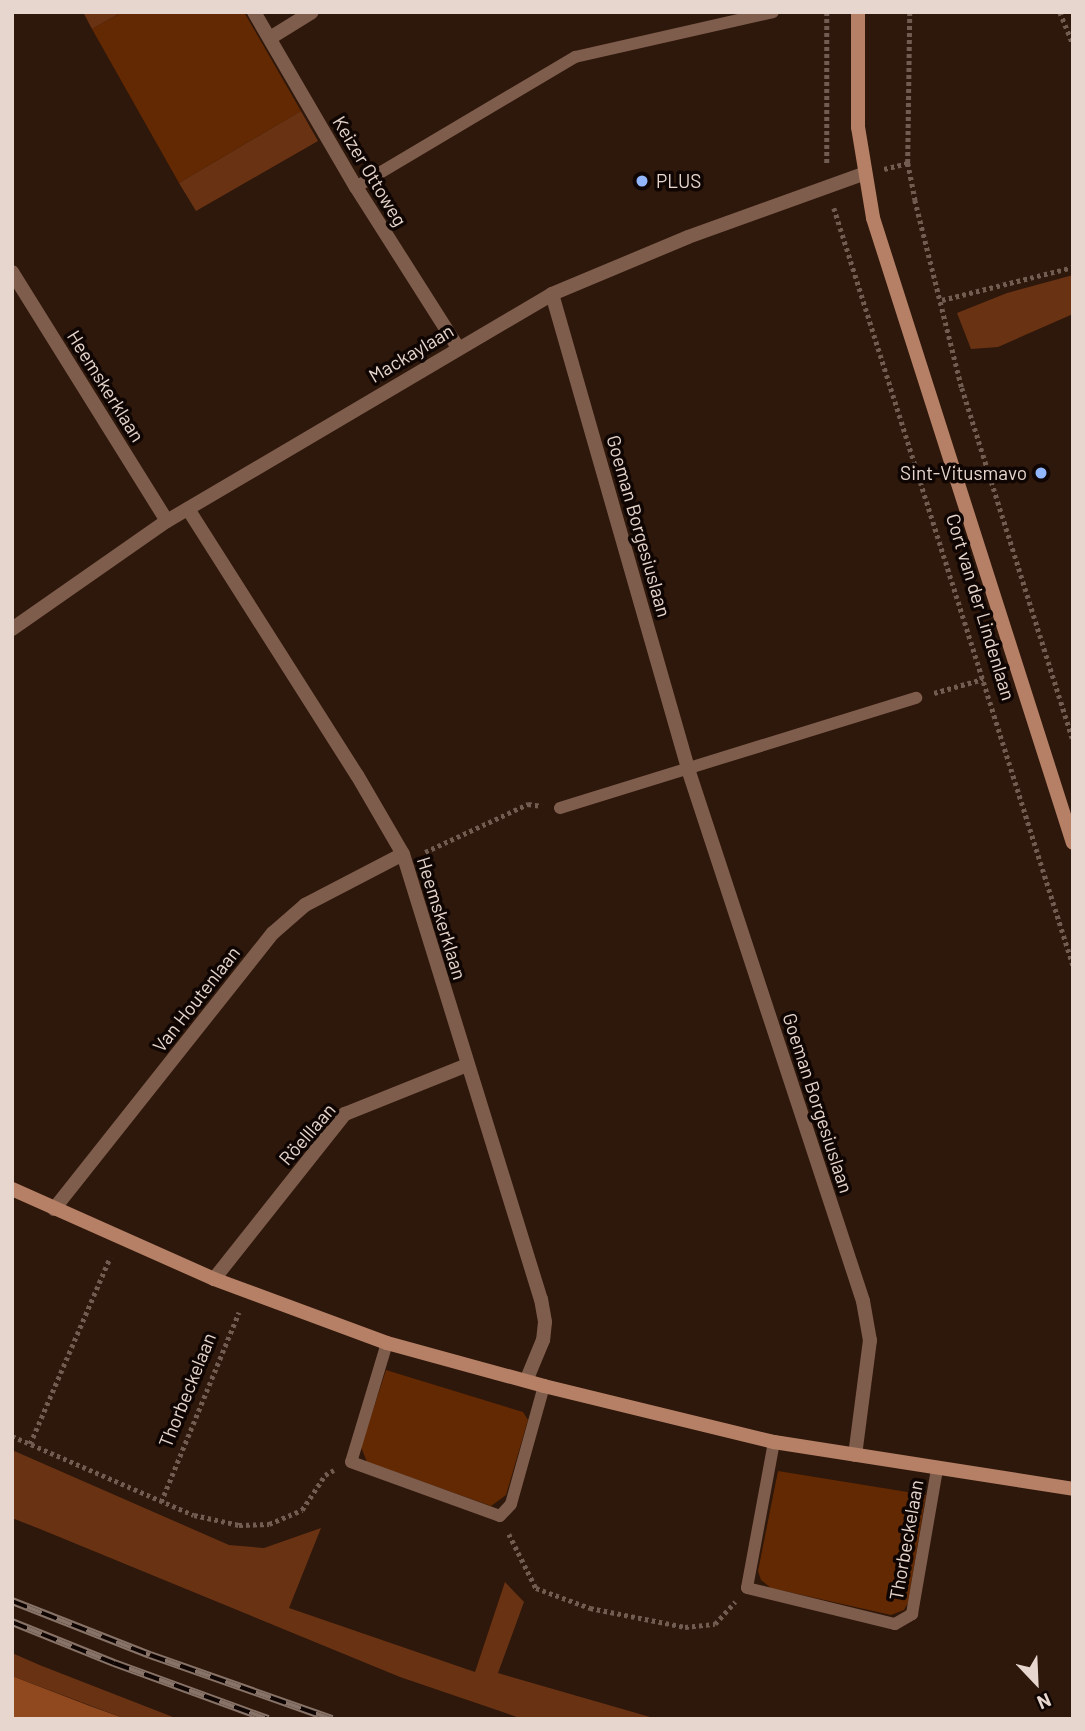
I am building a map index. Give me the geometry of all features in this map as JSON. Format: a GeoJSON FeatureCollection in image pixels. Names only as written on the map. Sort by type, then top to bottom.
{"type":"FeatureCollection","features":[{"type":"Feature","properties":{"kind":"street","name":"Keizer Ottoweg"},"geometry":{"type":"LineString","coordinates":[[254,12],[356,187],[458,348]]}},
{"type":"Feature","properties":{"kind":"street"},"geometry":{"type":"LineString","coordinates":[[270,38],[312,12]]}},
{"type":"Feature","properties":{"kind":"street","name":"Cort van der Lindenlaan"},"geometry":{"type":"LineString","coordinates":[[858,12],[858,127],[863,174],[879,239],[1073,843]]}},
{"type":"Feature","properties":{"kind":"street","name":"Mackaylaan"},"geometry":{"type":"LineString","coordinates":[[12,629],[167,521],[552,294],[688,237],[863,174]]}},
{"type":"Feature","properties":{"kind":"street","name":"Heemskerklaan"},"geometry":{"type":"LineString","coordinates":[[12,272],[167,521]]}},
{"type":"Feature","properties":{"kind":"street","name":"Goeman Borgesiuslaan"},"geometry":{"type":"LineString","coordinates":[[552,294],[688,769],[863,1301],[870,1340],[855,1455]]}},
{"type":"Feature","properties":{"kind":"street","name":"Heemskerklaan"},"geometry":{"type":"LineString","coordinates":[[188,509],[357,775],[403,854],[541,1299],[545,1322],[543,1340],[526,1381]]}},
{"type":"Feature","properties":{"kind":"street","name":"Van Houtenlaan"},"geometry":{"type":"LineString","coordinates":[[54,1209],[273,933],[305,905],[403,854]]}},
{"type":"Feature","properties":{"kind":"street","name":"Röelllaan"},"geometry":{"type":"LineString","coordinates":[[214,1279],[345,1114],[467,1065]]}},
{"type":"Feature","properties":{"kind":"street","name":"Thorbeckelaan"},"geometry":{"type":"LineString","coordinates":[[12,1189],[214,1279],[387,1343],[544,1386],[774,1442],[1073,1489]]}},
{"type":"Feature","properties":{"kind":"lane"},"geometry":{"type":"LineString","coordinates":[[356,187],[575,57],[773,12]]}},
{"type":"Feature","properties":{"kind":"lane"},"geometry":{"type":"LineString","coordinates":[[560,808],[916,698]]}},
{"type":"Feature","properties":{"kind":"lane"},"geometry":{"type":"LineString","coordinates":[[387,1343],[351,1462],[500,1517],[511,1504],[544,1386]]}},
{"type":"Feature","properties":{"kind":"lane"},"geometry":{"type":"LineString","coordinates":[[747,1588],[774,1442]]}},
{"type":"Feature","properties":{"kind":"lane","name":"Thorbeckelaan"},"geometry":{"type":"LineString","coordinates":[[747,1588],[895,1624],[912,1614],[937,1469]]}},
{"type":"Feature","properties":{"kind":"path","name":"Cort van der Lindenlaan"},"geometry":{"type":"LineString","coordinates":[[827,12],[827,185],[1073,965]]}},
{"type":"Feature","properties":{"kind":"path"},"geometry":{"type":"LineString","coordinates":[[910,12],[908,163],[962,388],[1073,739]]}},
{"type":"Feature","properties":{"kind":"path"},"geometry":{"type":"LineString","coordinates":[[1060,12],[1073,45]]}},
{"type":"Feature","properties":{"kind":"path"},"geometry":{"type":"LineString","coordinates":[[942,300],[1073,267]]}},
{"type":"Feature","properties":{"kind":"path"},"geometry":{"type":"LineString","coordinates":[[916,698],[983,679]]}},
{"type":"Feature","properties":{"kind":"path"},"geometry":{"type":"LineString","coordinates":[[403,854],[425,852],[528,804],[560,808]]}},
{"type":"Feature","properties":{"kind":"path"},"geometry":{"type":"LineString","coordinates":[[30,1444],[118,1237]]}},
{"type":"Feature","properties":{"kind":"path","name":"Thorbeckelaan"},"geometry":{"type":"LineString","coordinates":[[162,1502],[247,1292]]}},
{"type":"Feature","properties":{"kind":"path"},"geometry":{"type":"LineString","coordinates":[[12,1436],[194,1515],[239,1525],[269,1524],[302,1510],[325,1475],[351,1462]]}},
{"type":"Feature","properties":{"kind":"path"},"geometry":{"type":"LineString","coordinates":[[500,1517],[537,1588],[590,1608],[685,1627],[715,1623],[747,1588]]}},
{"type":"Feature","properties":{"kind":"shaded area"},"geometry":{"type":"Polygon","coordinates":[[[83,12],[122,12],[92,29],[83,12]]]}},
{"type":"Feature","properties":{"kind":"shaded area"},"geometry":{"type":"Polygon","coordinates":[[[122,12],[244,12],[301,111],[179,183],[92,29],[122,12]]]}},
{"type":"Feature","properties":{"kind":"shaded area"},"geometry":{"type":"Polygon","coordinates":[[[301,111],[318,141],[196,211],[179,183],[301,111]]]}},
{"type":"Feature","properties":{"kind":"shaded area"},"geometry":{"type":"Polygon","coordinates":[[[1073,275],[1073,314],[998,347],[971,349],[957,313],[1007,293],[1073,275]]]}},
{"type":"Feature","properties":{"kind":"shaded area"},"geometry":{"type":"Polygon","coordinates":[[[386,1370],[523,1412],[528,1420],[506,1495],[491,1506],[367,1462],[361,1447],[386,1370]]]}},
{"type":"Feature","properties":{"kind":"shaded area"},"geometry":{"type":"Polygon","coordinates":[[[12,1450],[229,1545],[264,1548],[321,1528],[289,1608],[475,1672],[505,1582],[524,1602],[498,1673],[657,1719],[523,1719],[400,1677],[12,1518],[12,1450]]]}},
{"type":"Feature","properties":{"kind":"shaded area"},"geometry":{"type":"Polygon","coordinates":[[[778,1471],[926,1495],[908,1603],[904,1610],[891,1615],[771,1588],[761,1580],[758,1571],[778,1471]]]}},
{"type":"Feature","properties":{"kind":"shaded area"},"geometry":{"type":"Polygon","coordinates":[[[12,1653],[178,1719],[126,1719],[12,1676],[12,1653]]]}},
{"type":"Feature","properties":{"kind":"shaded area"},"geometry":{"type":"Polygon","coordinates":[[[12,1676],[90,1706],[126,1719],[12,1719],[12,1676]]]}},
{"type":"Feature","properties":{"kind":"railway"},"geometry":{"type":"LineString","coordinates":[[12,1601],[150,1655],[332,1719]]}},
{"type":"Feature","properties":{"kind":"railway"},"geometry":{"type":"LineString","coordinates":[[12,1622],[114,1663],[268,1719]]}},
{"type":"Feature","properties":{"kind":"place","name":"PLUS"},"geometry":{"type":"Point","coordinates":[642,181]}},
{"type":"Feature","properties":{"kind":"place","name":"Sint-Vitusmavo"},"geometry":{"type":"Point","coordinates":[1041,473]}}]}
